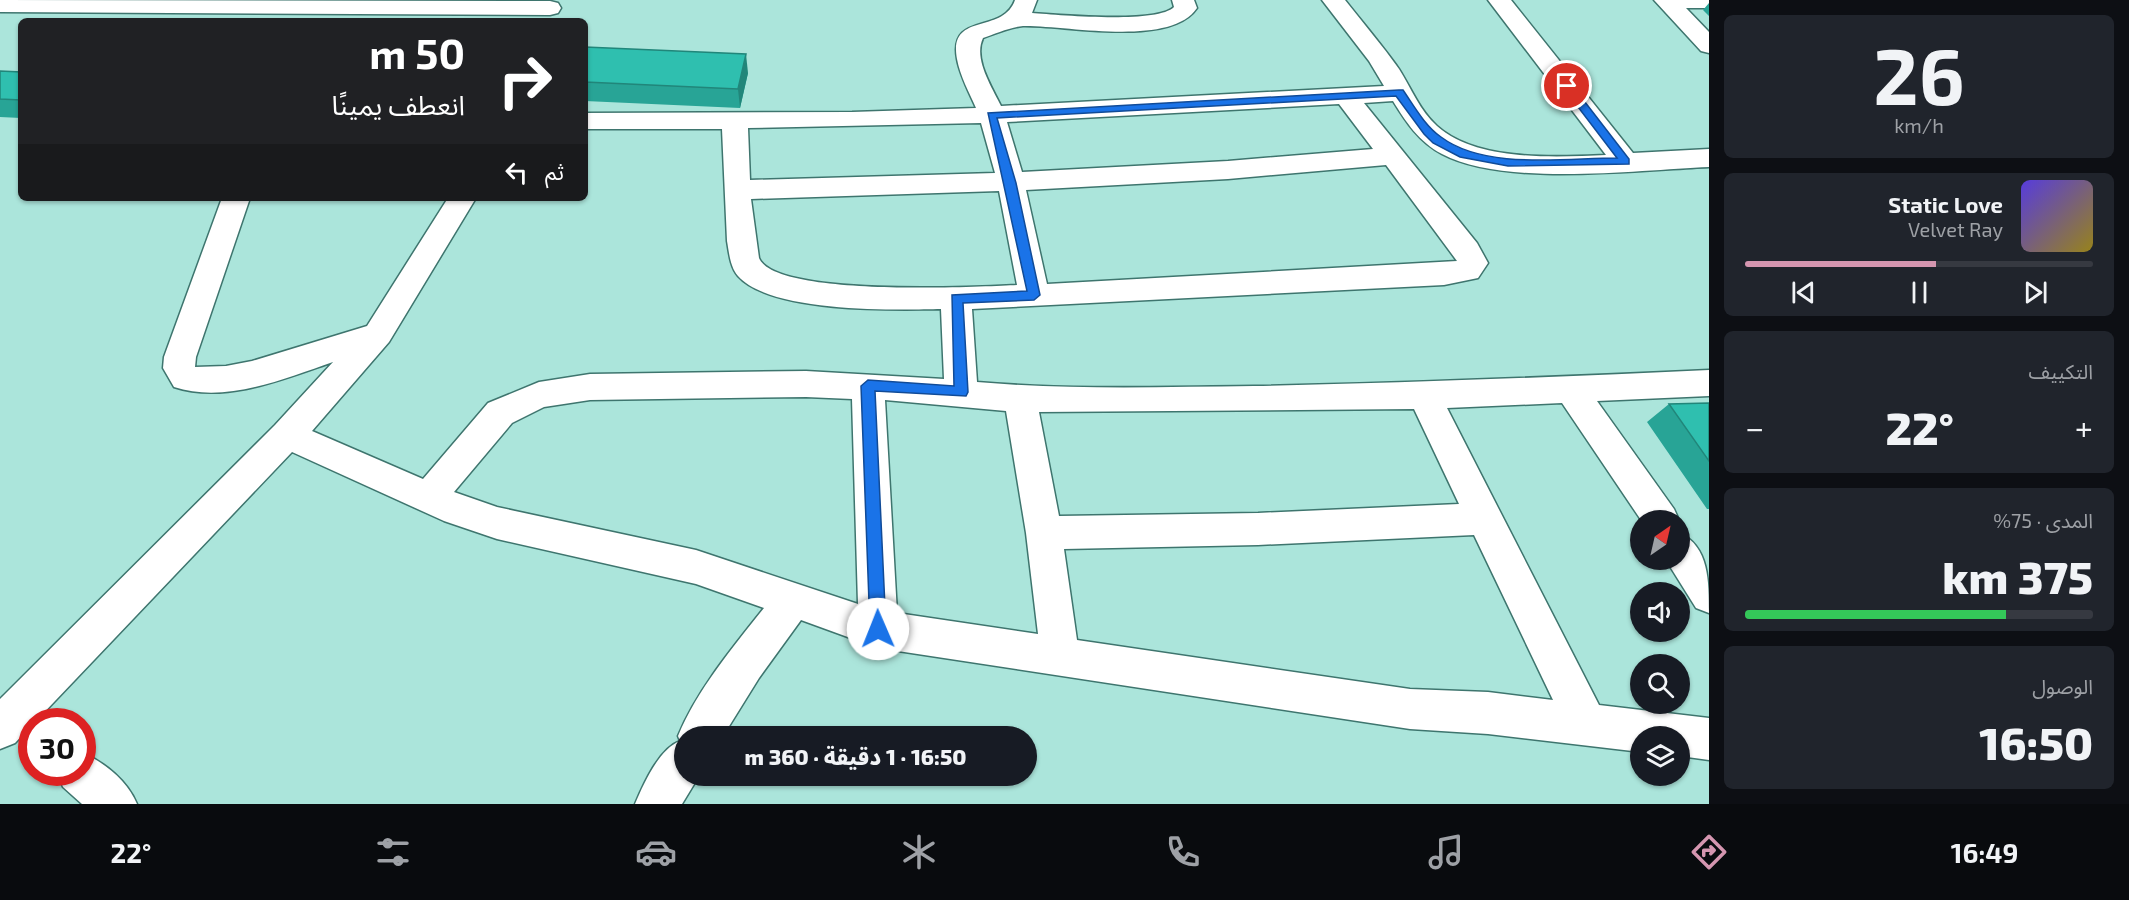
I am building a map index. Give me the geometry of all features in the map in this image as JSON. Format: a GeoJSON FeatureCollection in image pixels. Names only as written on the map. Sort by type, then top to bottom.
{"type":"FeatureCollection","features":[{"type":"Feature","properties":{"kind":"street"},"geometry":{"type":"LineString","coordinates":[[1034,295],[1011,183],[991,115],[971,68],[968,40],[978,31],[1004,26],[1021,10],[1090,23],[1157,20],[1180,15],[1186,8],[1183,0]]}},
{"type":"Feature","properties":{"kind":"street"},"geometry":{"type":"LineString","coordinates":[[1334,0],[1428,132],[1437,140],[1464,154],[1508,162],[1709,158]]}},
{"type":"Feature","properties":{"kind":"street"},"geometry":{"type":"LineString","coordinates":[[1499,0],[1625,161]]}},
{"type":"Feature","properties":{"kind":"street"},"geometry":{"type":"LineString","coordinates":[[1666,1],[1709,1]]}},
{"type":"Feature","properties":{"kind":"street"},"geometry":{"type":"LineString","coordinates":[[1666,1],[1709,46]]}},
{"type":"Feature","properties":{"kind":"street"},"geometry":{"type":"LineString","coordinates":[[0,5],[158,9],[550,10]]}},
{"type":"Feature","properties":{"kind":"street"},"geometry":{"type":"LineString","coordinates":[[588,121],[735,121],[991,115],[1344,94],[1399,93]]}},
{"type":"Feature","properties":{"kind":"street"},"geometry":{"type":"LineString","coordinates":[[735,121],[737,190],[742,247],[749,270],[764,281],[795,291],[839,297],[956,298],[1444,274],[1468,270],[1473,263],[1467,249],[1344,94]]}},
{"type":"Feature","properties":{"kind":"street"},"geometry":{"type":"LineString","coordinates":[[737,190],[1011,183],[1277,167],[1391,156]]}},
{"type":"Feature","properties":{"kind":"street"},"geometry":{"type":"LineString","coordinates":[[235,201],[180,357],[179,368],[185,378],[207,381],[231,378],[307,358],[378,334]]}},
{"type":"Feature","properties":{"kind":"street"},"geometry":{"type":"LineString","coordinates":[[11,722],[287,435],[378,334],[460,201]]}},
{"type":"Feature","properties":{"kind":"street"},"geometry":{"type":"LineString","coordinates":[[956,298],[961,392]]}},
{"type":"Feature","properties":{"kind":"street"},"geometry":{"type":"LineString","coordinates":[[429,497],[500,413],[517,404],[556,391],[661,384],[868,386],[961,392],[1020,399],[1424,396],[1709,383]]}},
{"type":"Feature","properties":{"kind":"street"},"geometry":{"type":"LineString","coordinates":[[868,386],[878,629]]}},
{"type":"Feature","properties":{"kind":"street"},"geometry":{"type":"LineString","coordinates":[[1570,388],[1654,510]]}},
{"type":"Feature","properties":{"kind":"street"},"geometry":{"type":"LineString","coordinates":[[1424,396],[1586,723]]}},
{"type":"Feature","properties":{"kind":"street"},"geometry":{"type":"LineString","coordinates":[[1020,399],[1044,533],[1060,656]]}},
{"type":"Feature","properties":{"kind":"street"},"geometry":{"type":"LineString","coordinates":[[287,435],[429,497],[497,523],[696,567],[878,629],[1410,709],[1488,712],[1709,739]]}},
{"type":"Feature","properties":{"kind":"street"},"geometry":{"type":"LineString","coordinates":[[1044,533],[1247,529],[1485,519]]}},
{"type":"Feature","properties":{"kind":"street"},"geometry":{"type":"LineString","coordinates":[[1690,566],[1709,595]]}},
{"type":"Feature","properties":{"kind":"street"},"geometry":{"type":"LineString","coordinates":[[705,726],[745,663],[792,601]]}},
{"type":"Feature","properties":{"kind":"street"},"geometry":{"type":"LineString","coordinates":[[657,804],[674,776]]}},
{"type":"Feature","properties":{"kind":"street"},"geometry":{"type":"LineString","coordinates":[[94,786],[115,804]]}},
{"type":"Feature","properties":{"kind":"building"},"geometry":{"type":"Polygon","coordinates":[[[588,47],[746,54],[738,89],[588,82],[588,47]]]}},
{"type":"Feature","properties":{"kind":"building"},"geometry":{"type":"Polygon","coordinates":[[[0,71],[18,72],[18,100],[0,99],[0,71]]]}},
{"type":"Feature","properties":{"kind":"building"},"geometry":{"type":"Polygon","coordinates":[[[1709,403],[1709,461],[1669,404],[1709,403]]]}},
{"type":"Feature","properties":{"kind":"route"},"geometry":{"type":"LineString","coordinates":[[878,629],[874,487],[868,386],[961,392],[956,298],[1034,295],[1011,183],[991,115],[1344,94],[1399,93],[1428,132],[1450,148],[1464,154],[1481,159],[1529,163],[1625,161],[1567,86]]}}]}
